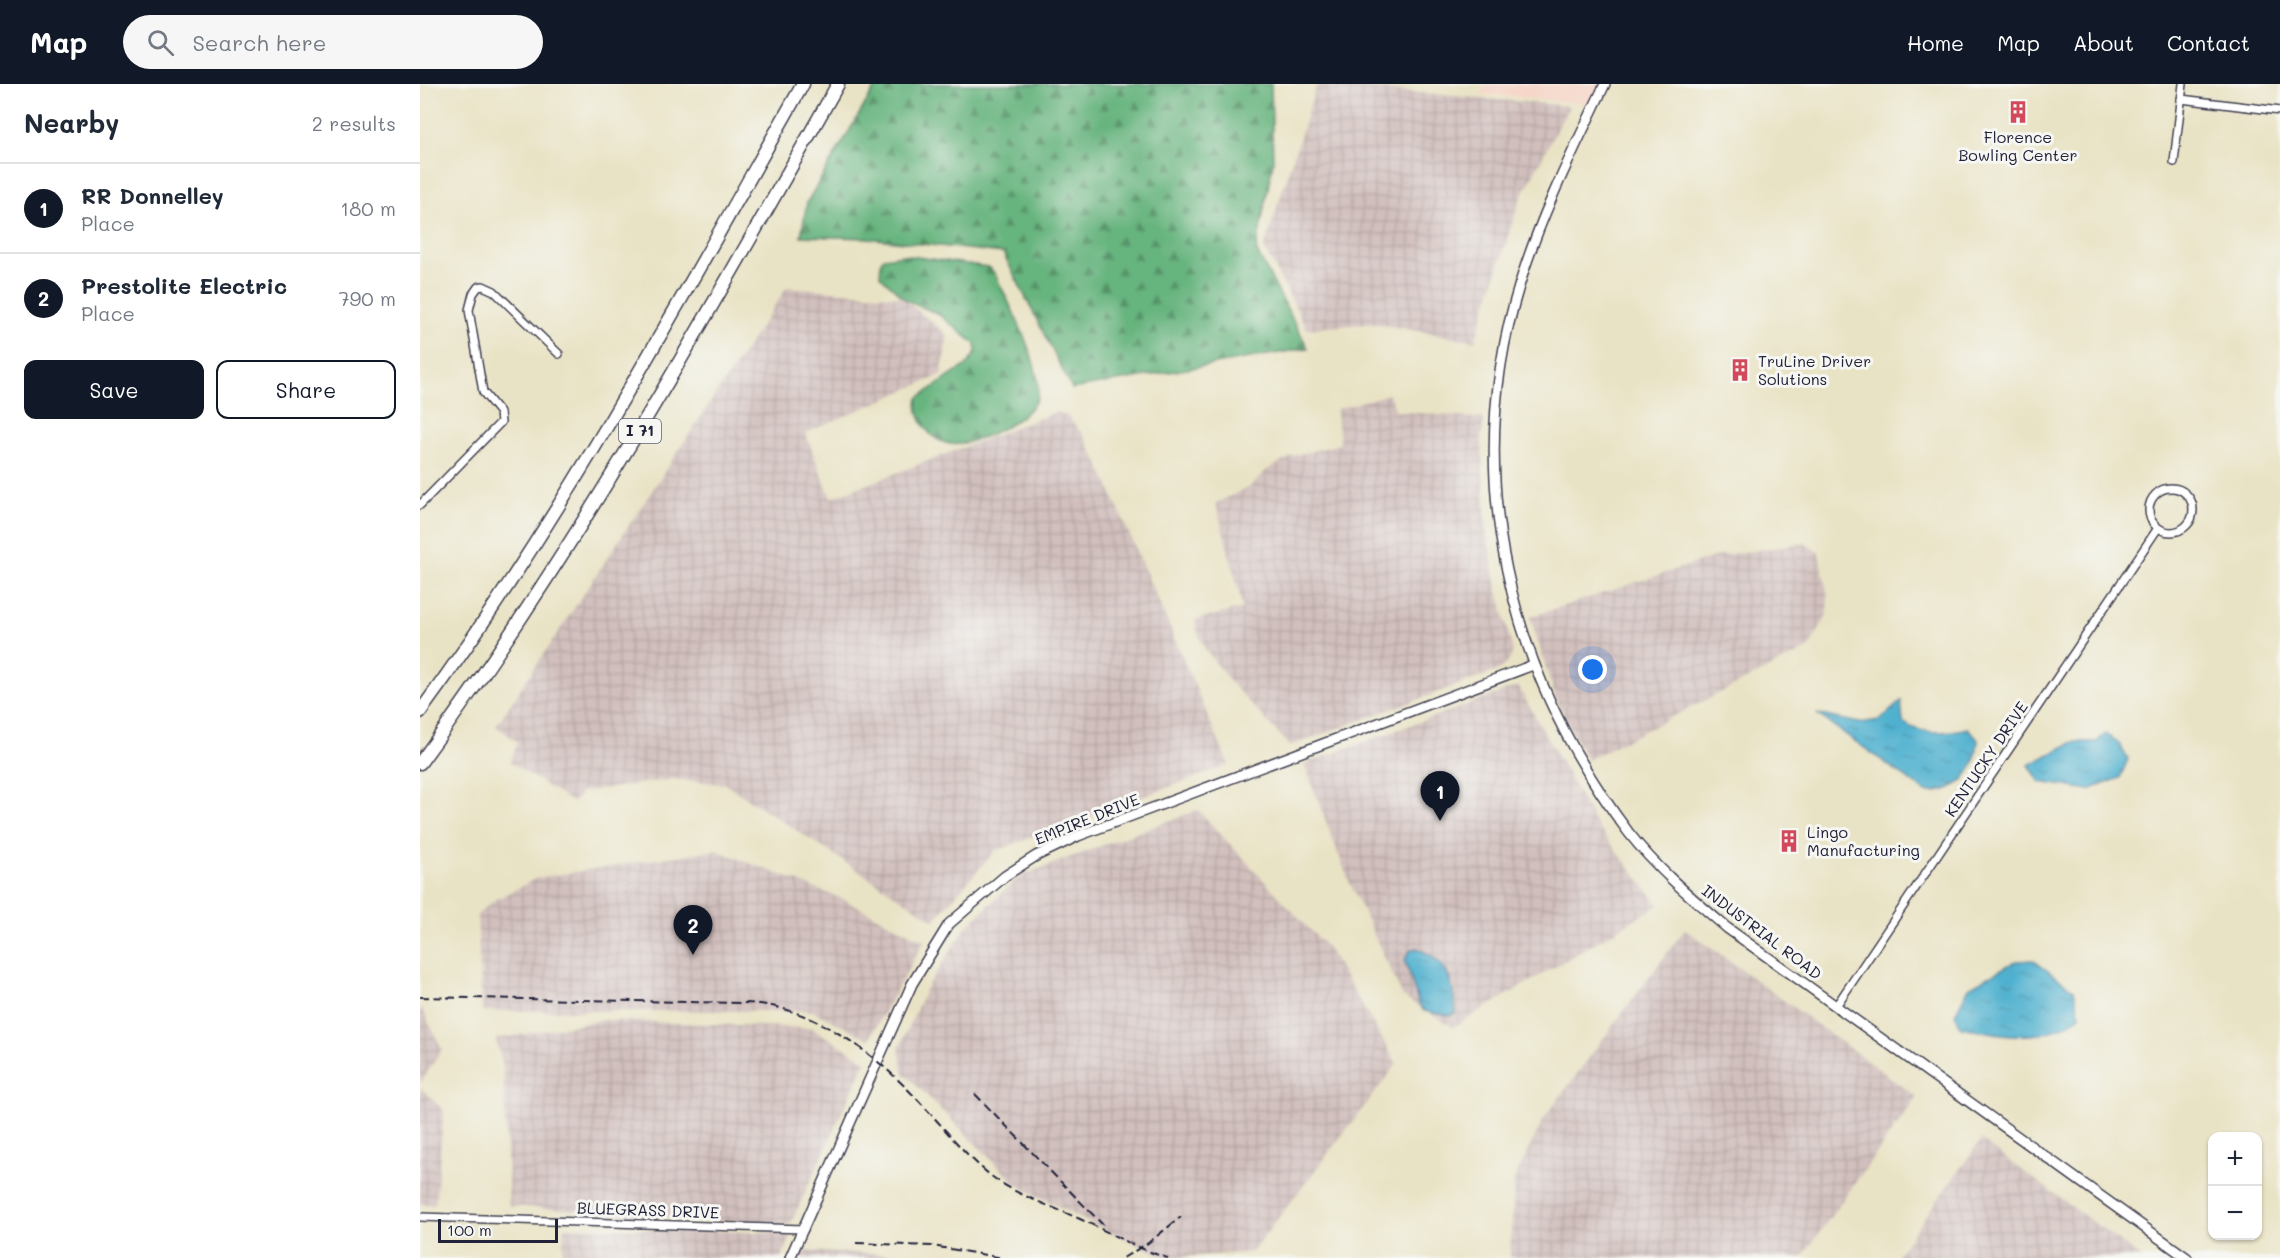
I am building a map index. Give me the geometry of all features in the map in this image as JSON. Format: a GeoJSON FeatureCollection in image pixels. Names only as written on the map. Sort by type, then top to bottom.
{"type":"FeatureCollection","features":[{"type":"Feature","properties":{"kind":"highway","name":"I 71"},"geometry":{"type":"LineString","coordinates":[[420,712],[518,569],[600,439],[803,84]]}},
{"type":"Feature","properties":{"kind":"highway","name":"I 71"},"geometry":{"type":"LineString","coordinates":[[420,763],[544,586],[626,455],[838,84]]}},
{"type":"Feature","properties":{"kind":"main road","name":"INDUSTRIAL ROAD"},"geometry":{"type":"LineString","coordinates":[[1605,84],[1545,213],[1523,273],[1506,342],[1498,396],[1495,483],[1498,519],[1512,598],[1533,664],[1579,758],[1630,834],[1651,858],[1727,928],[2187,1258]]}},
{"type":"Feature","properties":{"kind":"main road","name":"EMPIRE DRIVE"},"geometry":{"type":"LineString","coordinates":[[790,1258],[912,984],[949,924],[1005,876],[1036,856],[1078,836],[1533,664]]}},
{"type":"Feature","properties":{"kind":"street"},"geometry":{"type":"LineString","coordinates":[[2174,162],[2183,84]]}},
{"type":"Feature","properties":{"kind":"street"},"geometry":{"type":"LineString","coordinates":[[2181,99],[2280,111]]}},
{"type":"Feature","properties":{"kind":"street"},"geometry":{"type":"LineString","coordinates":[[420,505],[501,422],[501,413],[483,392],[469,310],[473,294],[478,287],[483,286],[494,291],[559,354]]}},
{"type":"Feature","properties":{"kind":"street"},"geometry":{"type":"LineString","coordinates":[[2166,488],[2181,489],[2187,494],[2194,507],[2188,525],[2173,532],[2158,528],[2149,512],[2153,496],[2166,488]]}},
{"type":"Feature","properties":{"kind":"street","name":"KENTUCKY DRIVE"},"geometry":{"type":"LineString","coordinates":[[1836,1006],[2158,528]]}},
{"type":"Feature","properties":{"kind":"street","name":"BLUEGRASS DRIVE"},"geometry":{"type":"LineString","coordinates":[[420,1217],[804,1229]]}},
{"type":"Feature","properties":{"kind":"shaded area"},"geometry":{"type":"Polygon","coordinates":[[[1317,84],[1569,106],[1519,202],[1475,341],[1373,323],[1307,329],[1264,248],[1317,84]]]}},
{"type":"Feature","properties":{"kind":"shaded area"},"geometry":{"type":"Polygon","coordinates":[[[1486,84],[1605,84],[1596,104],[1481,94],[1486,84]]]}},
{"type":"Feature","properties":{"kind":"shaded area"},"geometry":{"type":"Polygon","coordinates":[[[787,287],[901,297],[948,335],[941,375],[805,433],[831,498],[1056,412],[1067,416],[1082,433],[1099,464],[1229,765],[995,851],[934,920],[725,784],[673,779],[581,792],[573,803],[510,762],[518,742],[496,726],[787,287]]]}},
{"type":"Feature","properties":{"kind":"shaded area"},"geometry":{"type":"Polygon","coordinates":[[[1389,394],[1396,411],[1484,419],[1481,437],[1487,535],[1497,588],[1513,651],[1510,660],[1499,670],[1290,746],[1231,683],[1207,652],[1199,636],[1195,620],[1243,608],[1216,503],[1251,486],[1267,470],[1292,456],[1340,444],[1337,409],[1389,394]]]}},
{"type":"Feature","properties":{"kind":"shaded area"},"geometry":{"type":"Polygon","coordinates":[[[1805,543],[1819,553],[1828,597],[1827,615],[1809,648],[1587,760],[1558,705],[1530,617],[1717,556],[1805,543]]]}},
{"type":"Feature","properties":{"kind":"shaded area"},"geometry":{"type":"Polygon","coordinates":[[[1518,686],[1597,826],[1659,905],[1453,1027],[1403,997],[1348,879],[1304,764],[1518,686]]]}},
{"type":"Feature","properties":{"kind":"shaded area"},"geometry":{"type":"Polygon","coordinates":[[[1198,810],[1329,950],[1397,1064],[1252,1252],[1168,1258],[1090,1223],[1017,1185],[903,1072],[899,1048],[926,988],[967,926],[1020,876],[1198,810]]]}},
{"type":"Feature","properties":{"kind":"shaded area"},"geometry":{"type":"Polygon","coordinates":[[[716,850],[843,899],[924,941],[869,1039],[813,1011],[482,1011],[477,915],[493,901],[537,878],[716,850]]]}},
{"type":"Feature","properties":{"kind":"shaded area"},"geometry":{"type":"Polygon","coordinates":[[[1685,929],[1917,1097],[1801,1258],[1510,1258],[1514,1180],[1544,1118],[1685,929]]]}},
{"type":"Feature","properties":{"kind":"shaded area"},"geometry":{"type":"Polygon","coordinates":[[[420,1005],[442,1049],[420,1084],[420,1005]]]}},
{"type":"Feature","properties":{"kind":"shaded area"},"geometry":{"type":"Polygon","coordinates":[[[604,1020],[812,1028],[866,1061],[790,1225],[509,1206],[503,1068],[496,1039],[604,1020]]]}},
{"type":"Feature","properties":{"kind":"shaded area"},"geometry":{"type":"Polygon","coordinates":[[[420,1087],[444,1111],[435,1205],[420,1204],[420,1087]]]}},
{"type":"Feature","properties":{"kind":"shaded area"},"geometry":{"type":"Polygon","coordinates":[[[1981,1140],[2142,1258],[1895,1258],[1981,1140]]]}},
{"type":"Feature","properties":{"kind":"shaded area"},"geometry":{"type":"Polygon","coordinates":[[[564,1227],[793,1233],[781,1258],[562,1258],[564,1227]]]}},
{"type":"Feature","properties":{"kind":"shaded area"},"geometry":{"type":"Polygon","coordinates":[[[803,1251],[954,1257],[959,1258],[800,1258],[803,1251]]]}},
{"type":"Feature","properties":{"kind":"green space"},"geometry":{"type":"Polygon","coordinates":[[[877,84],[1271,84],[1273,163],[1256,250],[1308,348],[1072,389],[1003,253],[867,238],[801,236],[807,202],[877,84]]]}},
{"type":"Feature","properties":{"kind":"green space"},"geometry":{"type":"Polygon","coordinates":[[[903,255],[988,267],[995,274],[1031,354],[1038,387],[1037,398],[1032,406],[1000,430],[974,441],[952,444],[937,439],[921,421],[917,406],[918,398],[968,364],[976,352],[975,344],[938,314],[906,300],[880,276],[881,261],[884,258],[903,255]]]}},
{"type":"Feature","properties":{"kind":"water"},"geometry":{"type":"Polygon","coordinates":[[[1901,701],[1903,722],[1910,726],[1918,730],[1934,732],[1968,728],[1978,740],[1970,771],[1957,784],[1948,789],[1926,792],[1817,714],[1859,723],[1880,720],[1901,701]]]}},
{"type":"Feature","properties":{"kind":"water"},"geometry":{"type":"Polygon","coordinates":[[[2106,734],[2118,742],[2128,759],[2120,778],[2089,790],[2040,782],[2029,765],[2073,742],[2096,742],[2106,734]]]}},
{"type":"Feature","properties":{"kind":"water"},"geometry":{"type":"Polygon","coordinates":[[[1417,948],[1436,960],[1447,973],[1456,1012],[1450,1016],[1424,1011],[1419,1004],[1405,960],[1410,950],[1417,948]]]}},
{"type":"Feature","properties":{"kind":"water"},"geometry":{"type":"Polygon","coordinates":[[[2033,960],[2074,990],[2080,1016],[2066,1025],[2037,1034],[2008,1035],[1961,1027],[1955,1014],[1969,987],[2016,961],[2033,960]]]}},
{"type":"Feature","properties":{"kind":"railway"},"geometry":{"type":"LineString","coordinates":[[420,997],[746,1003],[794,1012],[840,1034],[881,1064],[900,1081],[971,1157],[1000,1182],[1134,1245],[1168,1258]]}},
{"type":"Feature","properties":{"kind":"railway"},"geometry":{"type":"LineString","coordinates":[[975,1094],[1103,1225]]}},
{"type":"Feature","properties":{"kind":"railway"},"geometry":{"type":"LineString","coordinates":[[1123,1258],[1148,1243],[1181,1217]]}},
{"type":"Feature","properties":{"kind":"railway"},"geometry":{"type":"LineString","coordinates":[[856,1243],[932,1246],[1003,1258]]}},
{"type":"Feature","properties":{"kind":"place","name":"Florence Bowling Center"},"geometry":{"type":"Point","coordinates":[2018,112]}},
{"type":"Feature","properties":{"kind":"place","name":"TruLine Driver Solutions"},"geometry":{"type":"Point","coordinates":[1740,370]}},
{"type":"Feature","properties":{"kind":"place","name":"RR Donnelley"},"geometry":{"type":"Point","coordinates":[1440,821]}},
{"type":"Feature","properties":{"kind":"place","name":"Lingo Manufacturing"},"geometry":{"type":"Point","coordinates":[1789,841]}},
{"type":"Feature","properties":{"kind":"place","name":"Prestolite Electric"},"geometry":{"type":"Point","coordinates":[693,955]}}]}
